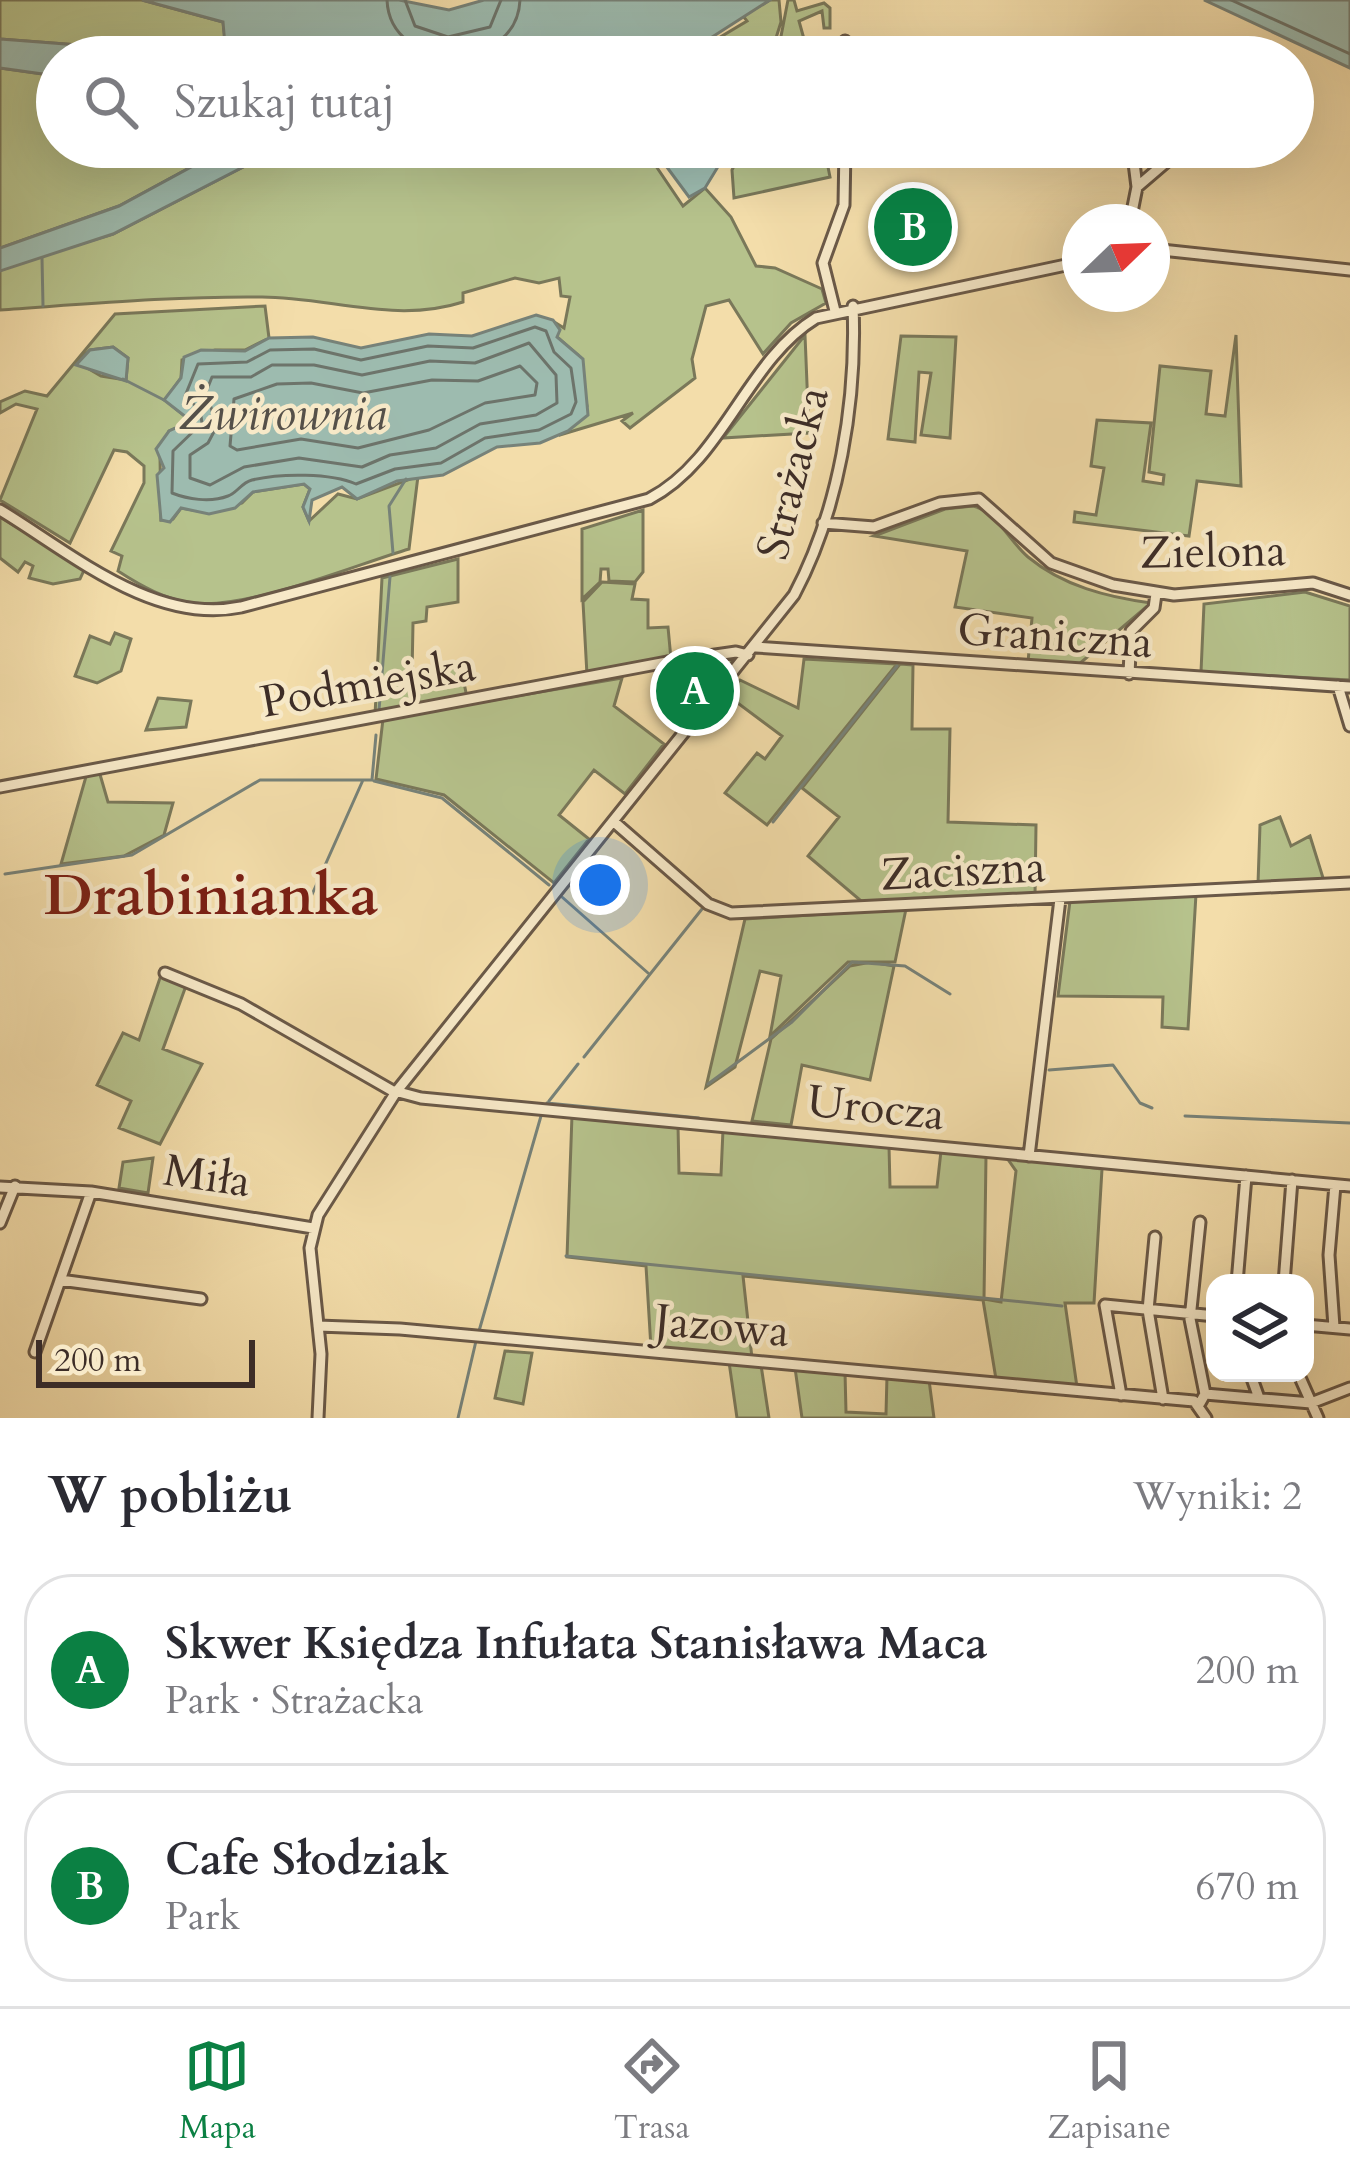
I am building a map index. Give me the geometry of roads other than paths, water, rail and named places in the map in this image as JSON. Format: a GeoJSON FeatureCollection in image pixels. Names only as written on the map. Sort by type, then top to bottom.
{"type":"FeatureCollection","features":[{"type":"Feature","properties":{"kind":"street"},"geometry":{"type":"LineString","coordinates":[[835,311],[823,263],[844,205],[844,168]]}},
{"type":"Feature","properties":{"kind":"street"},"geometry":{"type":"LineString","coordinates":[[1134,204],[1135,168]]}},
{"type":"Feature","properties":{"kind":"street"},"geometry":{"type":"LineString","coordinates":[[1137,188],[1160,168]]}},
{"type":"Feature","properties":{"kind":"street"},"geometry":{"type":"LineString","coordinates":[[1170,251],[1350,270]]}},
{"type":"Feature","properties":{"kind":"street"},"geometry":{"type":"LineString","coordinates":[[0,510],[159,601],[203,613],[241,607],[649,499],[681,478],[790,338],[835,311],[1062,265]]}},
{"type":"Feature","properties":{"kind":"street","name":"Strażacka"},"geometry":{"type":"LineString","coordinates":[[313,1228],[396,1092],[752,651],[801,581],[824,523],[849,405],[853,306]]}},
{"type":"Feature","properties":{"kind":"street","name":"Zielona"},"geometry":{"type":"LineString","coordinates":[[824,523],[874,527],[940,502],[979,499],[1059,567],[1156,594],[1313,583],[1350,595]]}},
{"type":"Feature","properties":{"kind":"street"},"geometry":{"type":"LineString","coordinates":[[1129,674],[1131,631],[1154,608],[1156,594]]}},
{"type":"Feature","properties":{"kind":"street","name":"Graniczna"},"geometry":{"type":"LineString","coordinates":[[752,651],[1344,686]]}},
{"type":"Feature","properties":{"kind":"street","name":"Podmiejska"},"geometry":{"type":"LineString","coordinates":[[0,787],[667,662],[752,651]]}},
{"type":"Feature","properties":{"kind":"street"},"geometry":{"type":"LineString","coordinates":[[1344,686],[1350,726]]}},
{"type":"Feature","properties":{"kind":"street","name":"Zaciszna"},"geometry":{"type":"LineString","coordinates":[[613,821],[708,904],[731,914],[1350,883]]}},
{"type":"Feature","properties":{"kind":"street"},"geometry":{"type":"LineString","coordinates":[[1029,1156],[1060,899]]}},
{"type":"Feature","properties":{"kind":"street"},"geometry":{"type":"LineString","coordinates":[[165,973],[241,1004],[396,1092]]}},
{"type":"Feature","properties":{"kind":"street","name":"Urocza"},"geometry":{"type":"LineString","coordinates":[[396,1092],[1350,1186]]}},
{"type":"Feature","properties":{"kind":"street"},"geometry":{"type":"LineString","coordinates":[[1238,1274],[1246,1176]]}},
{"type":"Feature","properties":{"kind":"street"},"geometry":{"type":"LineString","coordinates":[[1285,1274],[1292,1180]]}},
{"type":"Feature","properties":{"kind":"street"},"geometry":{"type":"LineString","coordinates":[[1334,1328],[1329,1255],[1335,1185]]}},
{"type":"Feature","properties":{"kind":"street","name":"Miła"},"geometry":{"type":"LineString","coordinates":[[0,1186],[91,1192],[313,1228]]}},
{"type":"Feature","properties":{"kind":"street"},"geometry":{"type":"LineString","coordinates":[[0,1223],[15,1186]]}},
{"type":"Feature","properties":{"kind":"street"},"geometry":{"type":"LineString","coordinates":[[35,1352],[91,1192]]}},
{"type":"Feature","properties":{"kind":"street"},"geometry":{"type":"LineString","coordinates":[[1200,1222],[1191,1313],[1206,1418]]}},
{"type":"Feature","properties":{"kind":"street"},"geometry":{"type":"LineString","coordinates":[[313,1228],[318,1418]]}},
{"type":"Feature","properties":{"kind":"street"},"geometry":{"type":"LineString","coordinates":[[1154,1237],[1148,1310],[1163,1399]]}},
{"type":"Feature","properties":{"kind":"street"},"geometry":{"type":"LineString","coordinates":[[60,1280],[201,1299]]}},
{"type":"Feature","properties":{"kind":"street"},"geometry":{"type":"LineString","coordinates":[[1121,1395],[1106,1306],[1206,1315]]}},
{"type":"Feature","properties":{"kind":"street","name":"Jazowa"},"geometry":{"type":"LineString","coordinates":[[318,1326],[400,1329],[1163,1399],[1311,1403]]}},
{"type":"Feature","properties":{"kind":"street"},"geometry":{"type":"LineString","coordinates":[[1314,1326],[1350,1330]]}},
{"type":"Feature","properties":{"kind":"street"},"geometry":{"type":"LineString","coordinates":[[1253,1382],[1259,1399]]}},
{"type":"Feature","properties":{"kind":"street"},"geometry":{"type":"LineString","coordinates":[[1302,1382],[1318,1418]]}},
{"type":"Feature","properties":{"kind":"street"},"geometry":{"type":"LineString","coordinates":[[1311,1403],[1350,1388]]}},
{"type":"Feature","properties":{"kind":"water"},"geometry":{"type":"Polygon","coordinates":[[[142,0],[399,0],[449,10],[484,0],[770,0],[714,36],[224,36],[223,22],[142,0]]]}},
{"type":"Feature","properties":{"kind":"water"},"geometry":{"type":"Polygon","coordinates":[[[1204,0],[1350,0],[1350,68],[1314,51],[1314,36],[1281,36],[1204,0]]]}},
{"type":"Feature","properties":{"kind":"water"},"geometry":{"type":"Polygon","coordinates":[[[0,39],[36,42],[36,73],[0,68],[0,39]]]}},
{"type":"Feature","properties":{"kind":"water"},"geometry":{"type":"Polygon","coordinates":[[[189,168],[241,168],[113,234],[0,271],[0,248],[119,206],[189,168]]]}},
{"type":"Feature","properties":{"kind":"water"},"geometry":{"type":"Polygon","coordinates":[[[668,168],[717,168],[705,188],[689,197],[668,168]]]}},
{"type":"Feature","properties":{"kind":"water","name":"Żwirownia"},"geometry":{"type":"Polygon","coordinates":[[[536,315],[553,320],[560,330],[557,337],[583,359],[588,415],[568,431],[540,443],[497,447],[443,475],[397,481],[357,499],[342,487],[312,500],[309,521],[303,507],[310,489],[304,484],[253,492],[235,508],[209,514],[181,508],[170,522],[161,520],[157,475],[164,468],[156,449],[169,431],[191,421],[164,400],[181,378],[184,357],[201,350],[245,351],[269,338],[313,337],[361,348],[429,334],[472,336],[536,315]]]}},
{"type":"Feature","properties":{"kind":"water"},"geometry":{"type":"Polygon","coordinates":[[[113,347],[128,358],[126,381],[76,365],[90,350],[113,347]]]}},
{"type":"Feature","properties":{"kind":"waterway"},"geometry":{"type":"LineString","coordinates":[[42,258],[43,306]]}},
{"type":"Feature","properties":{"kind":"waterway"},"geometry":{"type":"LineString","coordinates":[[123,379],[164,400]]}},
{"type":"Feature","properties":{"kind":"waterway"},"geometry":{"type":"LineString","coordinates":[[393,553],[389,506],[406,479]]}},
{"type":"Feature","properties":{"kind":"waterway"},"geometry":{"type":"LineString","coordinates":[[379,710],[390,577]]}},
{"type":"Feature","properties":{"kind":"waterway"},"geometry":{"type":"LineString","coordinates":[[773,822],[897,666]]}},
{"type":"Feature","properties":{"kind":"waterway"},"geometry":{"type":"LineString","coordinates":[[5,874],[132,855],[260,780],[372,780],[376,735]]}},
{"type":"Feature","properties":{"kind":"waterway"},"geometry":{"type":"LineString","coordinates":[[310,899],[363,780]]}},
{"type":"Feature","properties":{"kind":"waterway"},"geometry":{"type":"LineString","coordinates":[[374,781],[442,798],[549,885]]}},
{"type":"Feature","properties":{"kind":"waterway"},"geometry":{"type":"LineString","coordinates":[[562,897],[648,973]]}},
{"type":"Feature","properties":{"kind":"waterway"},"geometry":{"type":"LineString","coordinates":[[584,1057],[702,909]]}},
{"type":"Feature","properties":{"kind":"waterway"},"geometry":{"type":"LineString","coordinates":[[708,1084],[792,1022],[852,962],[905,966],[950,994]]}},
{"type":"Feature","properties":{"kind":"waterway"},"geometry":{"type":"LineString","coordinates":[[549,1101],[578,1064]]}},
{"type":"Feature","properties":{"kind":"waterway"},"geometry":{"type":"LineString","coordinates":[[1049,1070],[1113,1065],[1140,1103],[1152,1108]]}},
{"type":"Feature","properties":{"kind":"waterway"},"geometry":{"type":"LineString","coordinates":[[547,1103],[699,1118]]}},
{"type":"Feature","properties":{"kind":"waterway"},"geometry":{"type":"LineString","coordinates":[[479,1331],[541,1116]]}},
{"type":"Feature","properties":{"kind":"waterway"},"geometry":{"type":"LineString","coordinates":[[1185,1116],[1350,1123]]}},
{"type":"Feature","properties":{"kind":"waterway"},"geometry":{"type":"LineString","coordinates":[[566,1256],[1062,1306]]}},
{"type":"Feature","properties":{"kind":"waterway"},"geometry":{"type":"LineString","coordinates":[[458,1418],[476,1341]]}},
{"type":"Feature","properties":{"kind":"place","name":"Cafe Słodziak"},"geometry":{"type":"Point","coordinates":[913,227]}},
{"type":"Feature","properties":{"kind":"place","name":"Skwer Księdza Infułata Stanisława Maca"},"geometry":{"type":"Point","coordinates":[695,691]}},
{"type":"Feature","properties":{"kind":"district","name":"Drabinianka"},"geometry":{"type":"Point","coordinates":[211,896]}}]}
